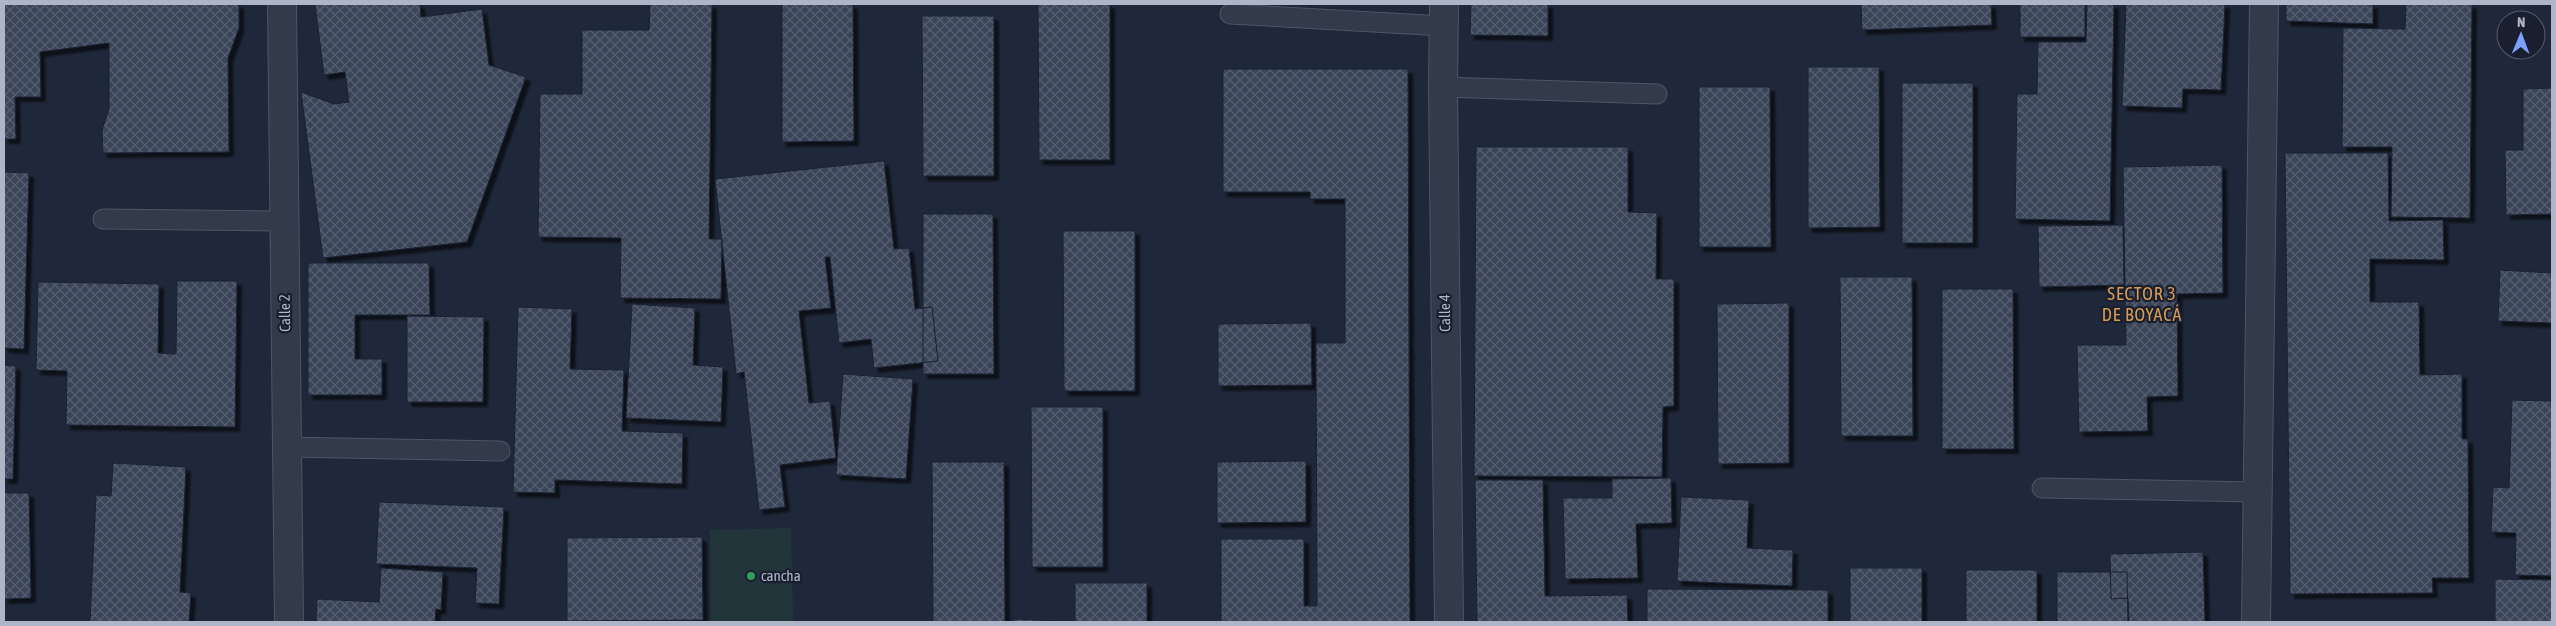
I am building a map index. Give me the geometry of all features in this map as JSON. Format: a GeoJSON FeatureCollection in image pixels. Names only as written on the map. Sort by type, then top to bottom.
{"type":"FeatureCollection","features":[{"type":"Feature","properties":{"kind":"street","name":"Calle 2"},"geometry":{"type":"LineString","coordinates":[[282,4],[289,622]]}},
{"type":"Feature","properties":{"kind":"street"},"geometry":{"type":"LineString","coordinates":[[2256,622],[2256,492],[2264,4]]}},
{"type":"Feature","properties":{"kind":"street","name":"Calle 4"},"geometry":{"type":"LineString","coordinates":[[1444,15],[1443,87],[1449,622]]}},
{"type":"Feature","properties":{"kind":"lane"},"geometry":{"type":"LineString","coordinates":[[1230,14],[1444,15]]}},
{"type":"Feature","properties":{"kind":"lane"},"geometry":{"type":"LineString","coordinates":[[1443,87],[1657,94]]}},
{"type":"Feature","properties":{"kind":"lane"},"geometry":{"type":"LineString","coordinates":[[103,219],[284,221]]}},
{"type":"Feature","properties":{"kind":"lane"},"geometry":{"type":"LineString","coordinates":[[287,447],[500,450]]}},
{"type":"Feature","properties":{"kind":"lane"},"geometry":{"type":"LineString","coordinates":[[2042,488],[2256,492]]}},
{"type":"Feature","properties":{"kind":"shaded area","name":"cancha"},"geometry":{"type":"Polygon","coordinates":[[[791,528],[793,622],[711,622],[710,530],[791,528]]]}},
{"type":"Feature","properties":{"kind":"building"},"geometry":{"type":"Polygon","coordinates":[[[4,4],[239,4],[239,28],[228,58],[229,152],[103,153],[102,130],[109,109],[109,43],[40,52],[41,97],[15,97],[16,139],[4,139],[4,4]]]}},
{"type":"Feature","properties":{"kind":"building"},"geometry":{"type":"Polygon","coordinates":[[[315,4],[420,4],[421,17],[482,9],[489,65],[526,77],[467,242],[323,258],[301,92],[334,104],[349,102],[345,72],[324,75],[315,4]]]}},
{"type":"Feature","properties":{"kind":"building"},"geometry":{"type":"Polygon","coordinates":[[[650,4],[712,4],[709,239],[722,239],[721,299],[620,298],[621,238],[538,237],[540,94],[582,94],[582,30],[649,30],[650,4]]]}},
{"type":"Feature","properties":{"kind":"building"},"geometry":{"type":"Polygon","coordinates":[[[782,4],[853,4],[854,141],[782,142],[782,4]]]}},
{"type":"Feature","properties":{"kind":"building"},"geometry":{"type":"Polygon","coordinates":[[[1038,4],[1110,4],[1110,160],[1039,160],[1038,4]]]}},
{"type":"Feature","properties":{"kind":"building"},"geometry":{"type":"Polygon","coordinates":[[[1471,4],[1548,4],[1548,36],[1470,35],[1471,4]]]}},
{"type":"Feature","properties":{"kind":"building"},"geometry":{"type":"Polygon","coordinates":[[[1861,4],[1991,4],[1992,25],[1862,30],[1861,4]]]}},
{"type":"Feature","properties":{"kind":"building"},"geometry":{"type":"Polygon","coordinates":[[[2020,4],[2085,4],[2085,37],[2020,37],[2020,4]]]}},
{"type":"Feature","properties":{"kind":"building"},"geometry":{"type":"Polygon","coordinates":[[[2087,4],[2114,4],[2110,221],[2015,219],[2017,94],[2037,94],[2038,42],[2086,42],[2087,4]]]}},
{"type":"Feature","properties":{"kind":"building"},"geometry":{"type":"Polygon","coordinates":[[[2126,4],[2225,4],[2221,90],[2183,89],[2182,108],[2122,106],[2126,4]]]}},
{"type":"Feature","properties":{"kind":"building"},"geometry":{"type":"Polygon","coordinates":[[[2286,4],[2373,4],[2373,24],[2286,21],[2286,4]]]}},
{"type":"Feature","properties":{"kind":"building"},"geometry":{"type":"Polygon","coordinates":[[[2406,4],[2472,4],[2470,218],[2391,217],[2392,147],[2342,147],[2343,28],[2405,29],[2406,4]]]}},
{"type":"Feature","properties":{"kind":"building"},"geometry":{"type":"Polygon","coordinates":[[[922,16],[994,16],[994,176],[923,176],[922,16]]]}},
{"type":"Feature","properties":{"kind":"building"},"geometry":{"type":"Polygon","coordinates":[[[1808,67],[1879,67],[1880,227],[1808,228],[1808,67]]]}},
{"type":"Feature","properties":{"kind":"building"},"geometry":{"type":"Polygon","coordinates":[[[1223,69],[1408,69],[1410,622],[1221,622],[1221,539],[1304,539],[1304,606],[1317,606],[1316,343],[1345,343],[1345,199],[1310,199],[1310,192],[1223,192],[1223,69]]]}},
{"type":"Feature","properties":{"kind":"building"},"geometry":{"type":"Polygon","coordinates":[[[1902,83],[1973,83],[1973,243],[1902,243],[1902,83]]]}},
{"type":"Feature","properties":{"kind":"building"},"geometry":{"type":"Polygon","coordinates":[[[1699,87],[1770,87],[1771,247],[1699,247],[1699,87]]]}},
{"type":"Feature","properties":{"kind":"building"},"geometry":{"type":"Polygon","coordinates":[[[2552,88],[2552,214],[2506,215],[2505,150],[2523,150],[2523,89],[2552,88]]]}},
{"type":"Feature","properties":{"kind":"building"},"geometry":{"type":"Polygon","coordinates":[[[1476,147],[1628,147],[1628,212],[1657,213],[1656,279],[1674,279],[1674,406],[1663,407],[1662,477],[1474,476],[1476,147]]]}},
{"type":"Feature","properties":{"kind":"building"},"geometry":{"type":"Polygon","coordinates":[[[2285,153],[2388,153],[2389,221],[2443,220],[2444,260],[2370,259],[2370,302],[2419,302],[2420,375],[2462,374],[2462,439],[2468,439],[2469,578],[2432,578],[2433,593],[2290,594],[2285,153]]]}},
{"type":"Feature","properties":{"kind":"building"},"geometry":{"type":"Polygon","coordinates":[[[884,161],[894,249],[909,248],[915,309],[932,307],[938,361],[874,368],[871,339],[839,343],[830,257],[825,257],[831,308],[799,311],[809,403],[830,401],[836,458],[780,465],[785,507],[759,510],[744,372],[736,374],[715,179],[884,161]]]}},
{"type":"Feature","properties":{"kind":"building"},"geometry":{"type":"Polygon","coordinates":[[[2222,165],[2223,293],[2177,294],[2178,396],[2147,397],[2148,431],[2079,432],[2077,345],[2126,345],[2123,167],[2222,165]]]}},
{"type":"Feature","properties":{"kind":"building"},"geometry":{"type":"Polygon","coordinates":[[[4,172],[29,173],[24,349],[4,348],[4,172]]]}},
{"type":"Feature","properties":{"kind":"building"},"geometry":{"type":"Polygon","coordinates":[[[923,214],[993,214],[994,374],[923,374],[923,214]]]}},
{"type":"Feature","properties":{"kind":"building"},"geometry":{"type":"Polygon","coordinates":[[[2123,225],[2124,285],[2039,287],[2038,226],[2123,225]]]}},
{"type":"Feature","properties":{"kind":"building"},"geometry":{"type":"Polygon","coordinates":[[[1063,231],[1135,231],[1135,391],[1064,391],[1063,231]]]}},
{"type":"Feature","properties":{"kind":"building"},"geometry":{"type":"Polygon","coordinates":[[[308,263],[429,263],[430,315],[355,315],[355,359],[382,359],[382,395],[308,395],[308,263]]]}},
{"type":"Feature","properties":{"kind":"building"},"geometry":{"type":"Polygon","coordinates":[[[2500,270],[2552,273],[2552,323],[2498,321],[2500,270]]]}},
{"type":"Feature","properties":{"kind":"building"},"geometry":{"type":"Polygon","coordinates":[[[1840,277],[1912,277],[1913,436],[1841,436],[1840,277]]]}},
{"type":"Feature","properties":{"kind":"building"},"geometry":{"type":"Polygon","coordinates":[[[177,281],[237,281],[235,427],[66,425],[67,371],[36,370],[38,282],[159,284],[158,353],[176,354],[177,281]]]}},
{"type":"Feature","properties":{"kind":"building"},"geometry":{"type":"Polygon","coordinates":[[[1942,289],[2013,289],[2014,449],[1942,449],[1942,289]]]}},
{"type":"Feature","properties":{"kind":"building"},"geometry":{"type":"Polygon","coordinates":[[[1789,303],[1789,463],[1718,464],[1717,304],[1789,303]]]}},
{"type":"Feature","properties":{"kind":"building"},"geometry":{"type":"Polygon","coordinates":[[[632,304],[695,308],[693,365],[723,367],[721,422],[626,418],[632,304]]]}},
{"type":"Feature","properties":{"kind":"building"},"geometry":{"type":"Polygon","coordinates":[[[518,307],[572,309],[570,369],[624,370],[622,431],[683,433],[682,484],[555,480],[555,493],[513,492],[518,307]]]}},
{"type":"Feature","properties":{"kind":"building"},"geometry":{"type":"Polygon","coordinates":[[[407,316],[484,317],[483,402],[407,402],[407,316]]]}},
{"type":"Feature","properties":{"kind":"building"},"geometry":{"type":"Polygon","coordinates":[[[1311,323],[1312,385],[1218,386],[1218,324],[1311,323]]]}},
{"type":"Feature","properties":{"kind":"building"},"geometry":{"type":"Polygon","coordinates":[[[4,365],[16,366],[13,479],[4,479],[4,365]]]}},
{"type":"Feature","properties":{"kind":"building"},"geometry":{"type":"Polygon","coordinates":[[[843,374],[913,379],[906,479],[836,475],[843,374]]]}},
{"type":"Feature","properties":{"kind":"building"},"geometry":{"type":"Polygon","coordinates":[[[2512,400],[2552,401],[2552,576],[2515,575],[2516,533],[2491,532],[2493,487],[2509,488],[2512,400]]]}},
{"type":"Feature","properties":{"kind":"building"},"geometry":{"type":"Polygon","coordinates":[[[1031,407],[1103,407],[1103,567],[1032,567],[1031,407]]]}},
{"type":"Feature","properties":{"kind":"building"},"geometry":{"type":"Polygon","coordinates":[[[1306,461],[1306,522],[1217,523],[1217,462],[1306,461]]]}},
{"type":"Feature","properties":{"kind":"building"},"geometry":{"type":"Polygon","coordinates":[[[932,462],[1004,462],[1005,622],[933,622],[932,462]]]}},
{"type":"Feature","properties":{"kind":"building"},"geometry":{"type":"Polygon","coordinates":[[[113,463],[186,467],[180,592],[191,593],[189,622],[90,622],[96,495],[111,496],[113,463]]]}},
{"type":"Feature","properties":{"kind":"building"},"geometry":{"type":"Polygon","coordinates":[[[1671,478],[1672,523],[1636,524],[1638,578],[1565,579],[1563,498],[1612,498],[1612,479],[1671,478]]]}},
{"type":"Feature","properties":{"kind":"building"},"geometry":{"type":"Polygon","coordinates":[[[1475,480],[1543,480],[1545,596],[1627,595],[1628,622],[1477,622],[1475,480]]]}},
{"type":"Feature","properties":{"kind":"building"},"geometry":{"type":"Polygon","coordinates":[[[4,493],[29,493],[31,598],[4,599],[4,493]]]}},
{"type":"Feature","properties":{"kind":"building"},"geometry":{"type":"Polygon","coordinates":[[[1681,497],[1749,500],[1747,548],[1793,550],[1792,586],[1677,581],[1681,497]]]}},
{"type":"Feature","properties":{"kind":"building"},"geometry":{"type":"Polygon","coordinates":[[[379,502],[504,507],[499,604],[475,603],[477,568],[376,564],[379,502]]]}},
{"type":"Feature","properties":{"kind":"building"},"geometry":{"type":"Polygon","coordinates":[[[702,537],[703,620],[567,621],[567,538],[702,537]]]}},
{"type":"Feature","properties":{"kind":"building"},"geometry":{"type":"Polygon","coordinates":[[[2203,552],[2205,622],[2129,622],[2128,598],[2111,599],[2110,554],[2203,552]]]}},
{"type":"Feature","properties":{"kind":"building"},"geometry":{"type":"Polygon","coordinates":[[[381,568],[443,572],[441,610],[436,609],[435,622],[316,622],[317,599],[379,602],[381,568]]]}},
{"type":"Feature","properties":{"kind":"building"},"geometry":{"type":"Polygon","coordinates":[[[1850,568],[1922,568],[1922,622],[1850,622],[1850,568]]]}},
{"type":"Feature","properties":{"kind":"building"},"geometry":{"type":"Polygon","coordinates":[[[1966,570],[2037,570],[2037,622],[1966,622],[1966,570]]]}},
{"type":"Feature","properties":{"kind":"building"},"geometry":{"type":"Polygon","coordinates":[[[2057,572],[2127,572],[2128,622],[2057,622],[2057,572]]]}},
{"type":"Feature","properties":{"kind":"building"},"geometry":{"type":"Polygon","coordinates":[[[2495,579],[2552,580],[2552,622],[2495,622],[2495,579]]]}},
{"type":"Feature","properties":{"kind":"building"},"geometry":{"type":"Polygon","coordinates":[[[1075,583],[1147,583],[1147,622],[1075,622],[1075,583]]]}},
{"type":"Feature","properties":{"kind":"building"},"geometry":{"type":"Polygon","coordinates":[[[1647,589],[1828,590],[1828,622],[1647,622],[1647,589]]]}},
{"type":"Feature","properties":{"kind":"building"},"geometry":{"type":"Polygon","coordinates":[[[1014,619],[1081,622],[1014,622],[1014,619]]]}},
{"type":"Feature","properties":{"kind":"place","name":"cancha"},"geometry":{"type":"Point","coordinates":[751,576]}},
{"type":"Feature","properties":{"kind":"district","name":"SECTOR 3 DE BOYACÁ"},"geometry":{"type":"Point","coordinates":[2142,304]}}]}
